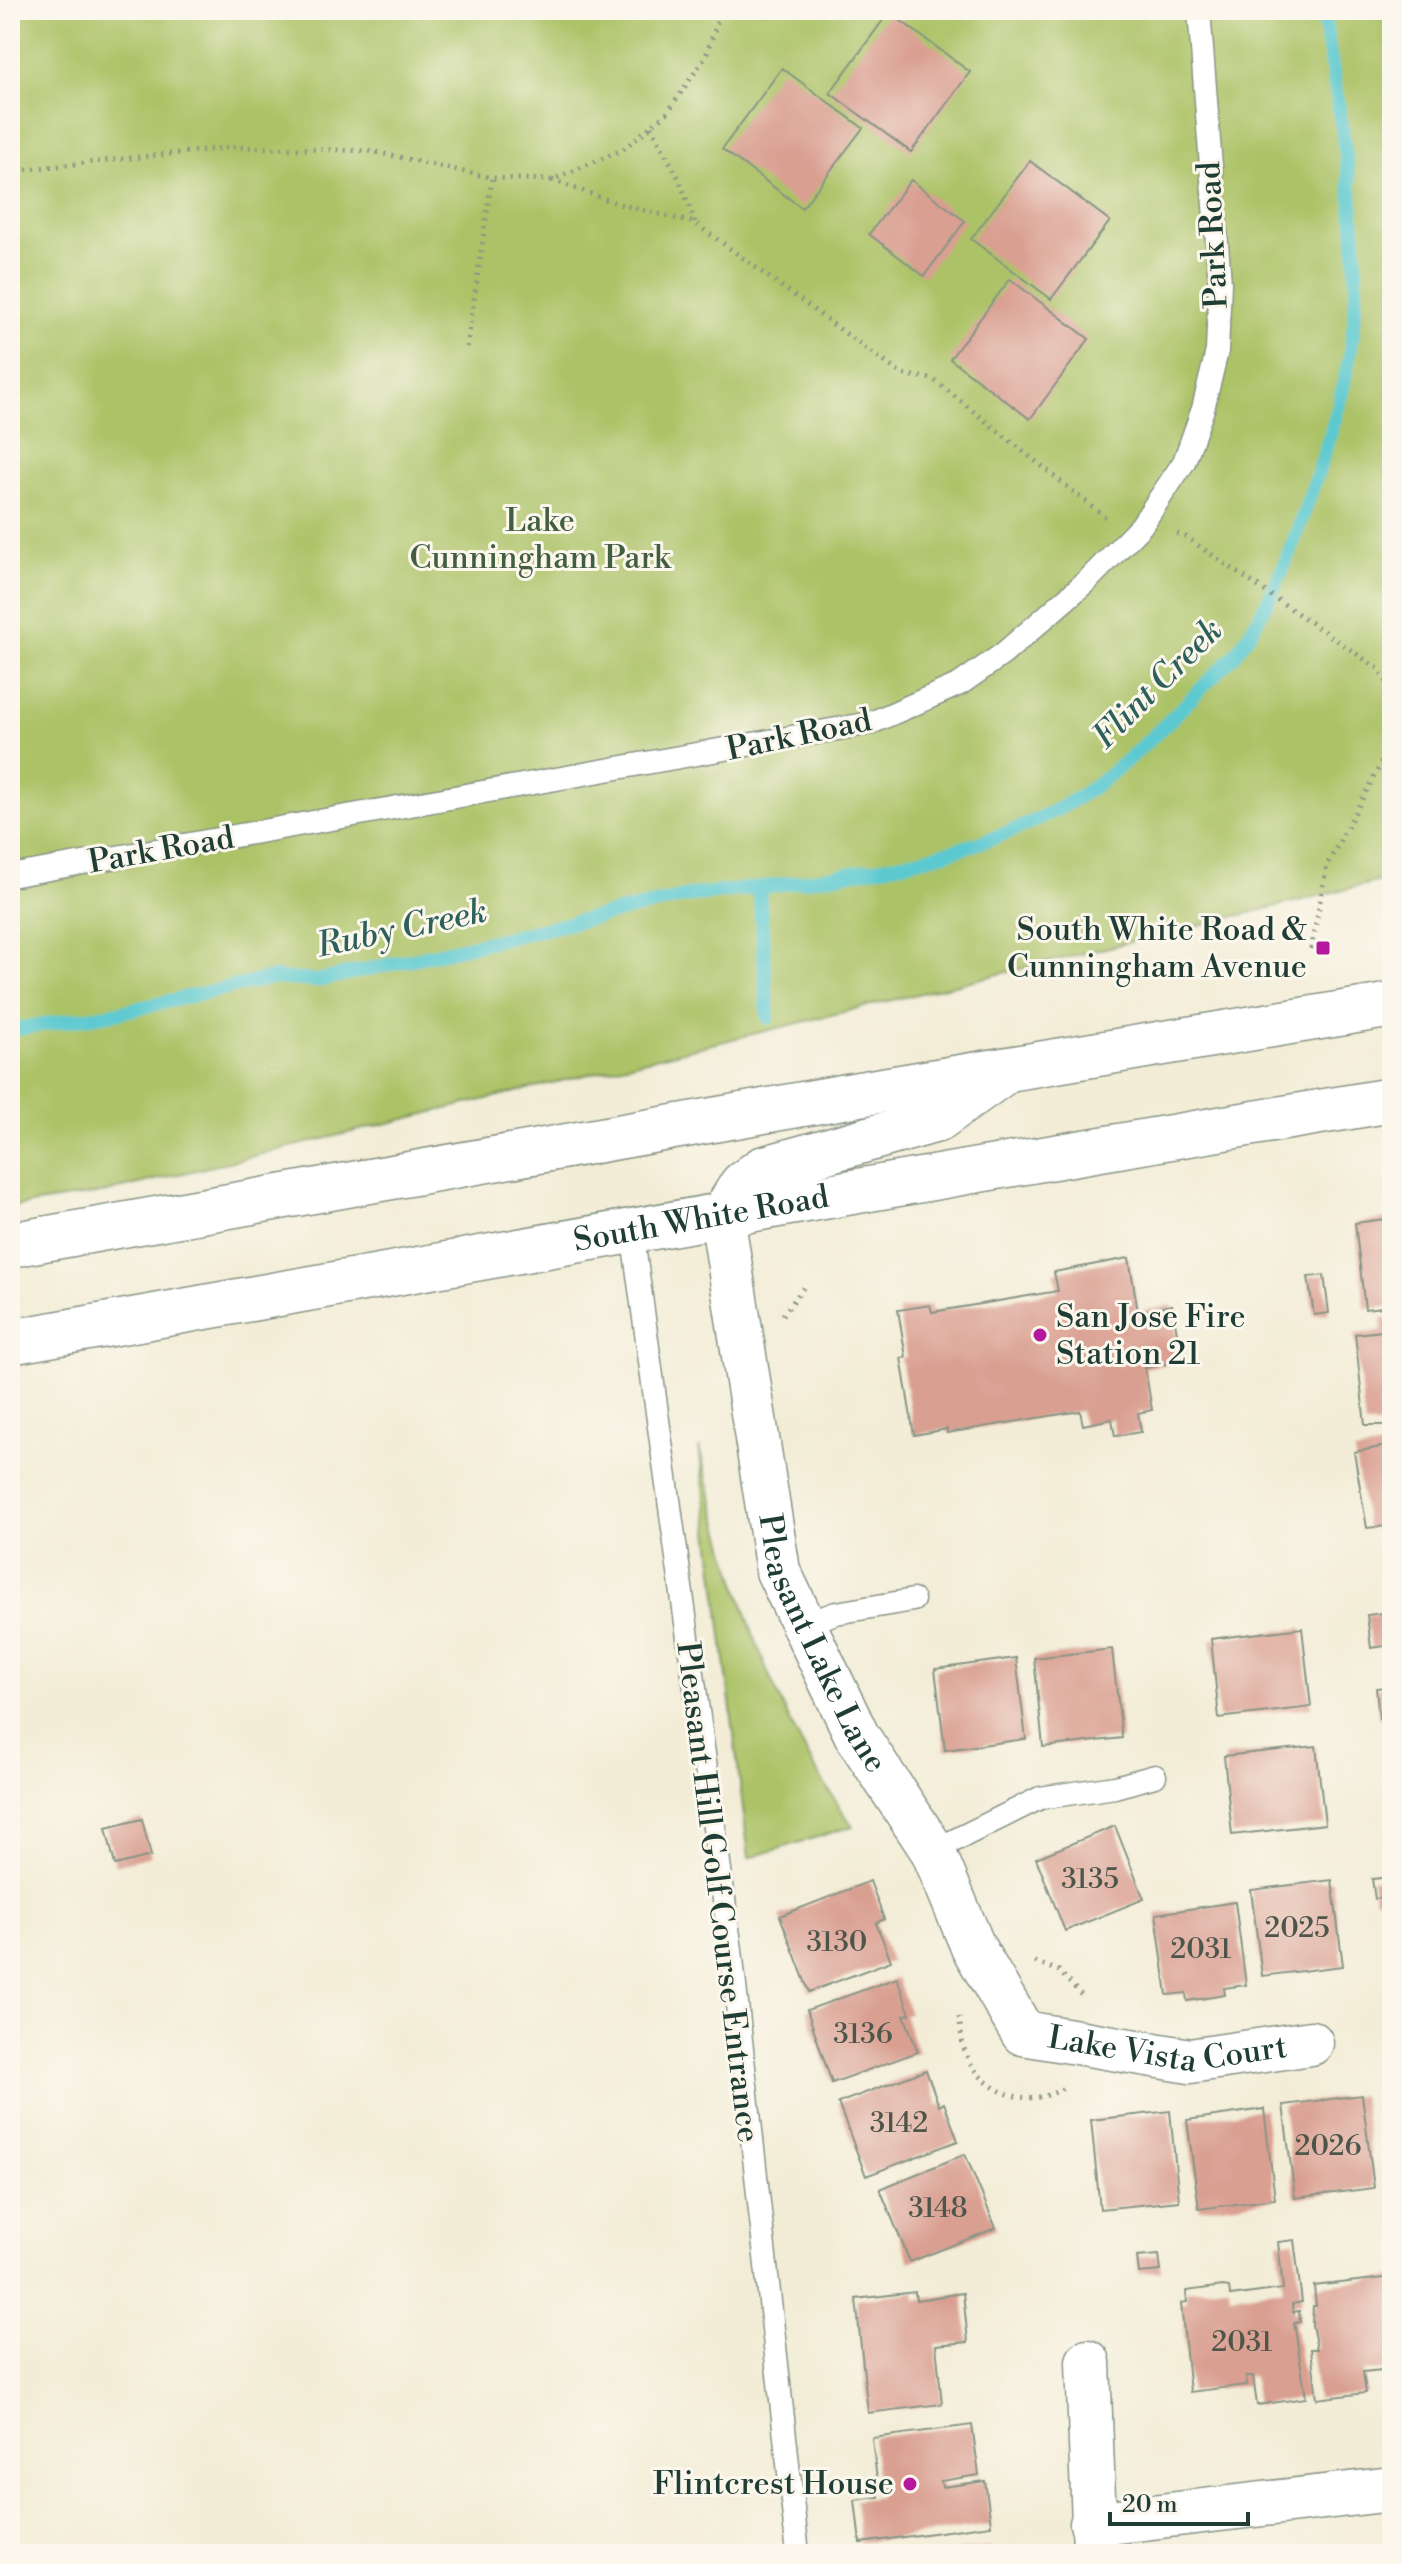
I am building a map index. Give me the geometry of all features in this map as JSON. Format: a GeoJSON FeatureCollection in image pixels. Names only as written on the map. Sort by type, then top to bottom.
{"type":"FeatureCollection","features":[{"type":"Feature","properties":{"kind":"main road"},"geometry":{"type":"LineString","coordinates":[[10,1245],[1008,1069],[1392,1005]]}},
{"type":"Feature","properties":{"kind":"main road"},"geometry":{"type":"LineString","coordinates":[[722,1216],[742,1184],[762,1169],[937,1120],[1008,1069]]}},
{"type":"Feature","properties":{"kind":"main road","name":"South White Road"},"geometry":{"type":"LineString","coordinates":[[10,1342],[1392,1100]]}},
{"type":"Feature","properties":{"kind":"main road","name":"Pleasant Lake Lane"},"geometry":{"type":"LineString","coordinates":[[722,1216],[778,1571],[857,1736],[933,1851],[973,1947],[1023,2033]]}},
{"type":"Feature","properties":{"kind":"main road","name":"Lake Vista Court"},"geometry":{"type":"LineString","coordinates":[[1023,2033],[1190,2061],[1311,2043]]}},
{"type":"Feature","properties":{"kind":"main road"},"geometry":{"type":"LineString","coordinates":[[1088,2362],[1094,2539],[1392,2489]]}},
{"type":"Feature","properties":{"kind":"lane","name":"Park Road"},"geometry":{"type":"LineString","coordinates":[[10,876],[871,723],[960,684],[1003,654],[1088,580],[1141,526],[1184,462],[1203,409],[1217,351],[1220,283],[1199,10]]}},
{"type":"Feature","properties":{"kind":"lane","name":"Pleasant Hill Golf Course Entrance"},"geometry":{"type":"LineString","coordinates":[[632,1231],[731,1950],[798,2554]]}},
{"type":"Feature","properties":{"kind":"lane"},"geometry":{"type":"LineString","coordinates":[[804,1624],[836,1613],[913,1600]]}},
{"type":"Feature","properties":{"kind":"lane"},"geometry":{"type":"LineString","coordinates":[[933,1851],[1040,1798],[1115,1787],[1155,1776]]}},
{"type":"Feature","properties":{"kind":"path"},"geometry":{"type":"LineString","coordinates":[[552,180],[622,150],[667,113],[706,56],[721,10]]}},
{"type":"Feature","properties":{"kind":"path"},"geometry":{"type":"LineString","coordinates":[[651,126],[679,179],[695,223]]}},
{"type":"Feature","properties":{"kind":"path"},"geometry":{"type":"LineString","coordinates":[[10,171],[234,147],[371,151],[492,178],[552,180],[622,205],[695,223],[901,374],[933,379],[1106,518]]}},
{"type":"Feature","properties":{"kind":"path"},"geometry":{"type":"LineString","coordinates":[[467,347],[492,178]]}},
{"type":"Feature","properties":{"kind":"path"},"geometry":{"type":"LineString","coordinates":[[1186,537],[1377,668],[1392,689]]}},
{"type":"Feature","properties":{"kind":"path"},"geometry":{"type":"LineString","coordinates":[[1311,949],[1327,865],[1392,743]]}},
{"type":"Feature","properties":{"kind":"green space","name":"Lake Cunningham Park"},"geometry":{"type":"Polygon","coordinates":[[[10,10],[1392,10],[1392,878],[102,1193],[10,1207],[10,10]]]}},
{"type":"Feature","properties":{"kind":"green space"},"geometry":{"type":"Polygon","coordinates":[[[699,1447],[740,1596],[776,1692],[824,1783],[853,1826],[749,1858],[699,1447]]]}},
{"type":"Feature","properties":{"kind":"building"},"geometry":{"type":"Polygon","coordinates":[[[889,12],[970,72],[911,152],[830,93],[889,12]]]}},
{"type":"Feature","properties":{"kind":"building"},"geometry":{"type":"Polygon","coordinates":[[[782,68],[863,128],[802,208],[722,149],[782,68]]]}},
{"type":"Feature","properties":{"kind":"building"},"geometry":{"type":"Polygon","coordinates":[[[1030,161],[1110,221],[1051,299],[971,239],[1030,161]]]}},
{"type":"Feature","properties":{"kind":"building"},"geometry":{"type":"Polygon","coordinates":[[[911,180],[965,221],[924,276],[869,234],[911,180]]]}},
{"type":"Feature","properties":{"kind":"building"},"geometry":{"type":"Polygon","coordinates":[[[1010,279],[1089,339],[1030,419],[950,359],[1010,279]]]}},
{"type":"Feature","properties":{"kind":"building"},"geometry":{"type":"Polygon","coordinates":[[[1392,1218],[1392,1306],[1365,1309],[1355,1223],[1392,1218]]]}},
{"type":"Feature","properties":{"kind":"building","name":"San Jose Fire Station 21"},"geometry":{"type":"Polygon","coordinates":[[[1129,1258],[1138,1312],[1172,1305],[1182,1361],[1145,1368],[1152,1410],[1138,1413],[1141,1432],[1115,1436],[1112,1419],[1083,1425],[1080,1411],[947,1433],[947,1429],[914,1435],[901,1358],[906,1357],[898,1310],[930,1305],[932,1312],[1058,1291],[1054,1272],[1129,1258]]]}},
{"type":"Feature","properties":{"kind":"building"},"geometry":{"type":"Polygon","coordinates":[[[1324,1275],[1329,1313],[1314,1315],[1308,1277],[1324,1275]]]}},
{"type":"Feature","properties":{"kind":"building"},"geometry":{"type":"Polygon","coordinates":[[[1392,1317],[1392,1421],[1388,1421],[1389,1425],[1365,1425],[1355,1334],[1382,1331],[1381,1318],[1392,1317]]]}},
{"type":"Feature","properties":{"kind":"building"},"geometry":{"type":"Polygon","coordinates":[[[1392,1445],[1392,1531],[1388,1532],[1387,1526],[1367,1528],[1354,1452],[1392,1445]]]}},
{"type":"Feature","properties":{"kind":"building"},"geometry":{"type":"Polygon","coordinates":[[[1392,1568],[1392,1598],[1390,1598],[1386,1569],[1392,1568]]]}},
{"type":"Feature","properties":{"kind":"building"},"geometry":{"type":"Polygon","coordinates":[[[1392,1612],[1392,1645],[1371,1648],[1367,1615],[1392,1612]]]}},
{"type":"Feature","properties":{"kind":"building"},"geometry":{"type":"Polygon","coordinates":[[[1302,1628],[1311,1707],[1219,1718],[1211,1639],[1302,1628]]]}},
{"type":"Feature","properties":{"kind":"building"},"geometry":{"type":"Polygon","coordinates":[[[1112,1649],[1122,1738],[1043,1747],[1034,1658],[1112,1649]]]}},
{"type":"Feature","properties":{"kind":"building"},"geometry":{"type":"Polygon","coordinates":[[[1016,1658],[1026,1739],[945,1750],[935,1669],[1016,1658]]]}},
{"type":"Feature","properties":{"kind":"building"},"geometry":{"type":"Polygon","coordinates":[[[1392,1686],[1392,1718],[1379,1719],[1376,1688],[1392,1686]]]}},
{"type":"Feature","properties":{"kind":"building"},"geometry":{"type":"Polygon","coordinates":[[[1316,1746],[1325,1824],[1232,1835],[1224,1756],[1316,1746]]]}},
{"type":"Feature","properties":{"kind":"building"},"geometry":{"type":"Polygon","coordinates":[[[142,1819],[151,1856],[115,1865],[106,1828],[142,1819]]]}},
{"type":"Feature","properties":{"kind":"building"},"geometry":{"type":"Polygon","coordinates":[[[1115,1826],[1144,1899],[1065,1931],[1036,1858],[1115,1826]]]}},
{"type":"Feature","properties":{"kind":"building"},"geometry":{"type":"Polygon","coordinates":[[[1392,1877],[1392,1897],[1375,1899],[1372,1879],[1392,1877]]]}},
{"type":"Feature","properties":{"kind":"building"},"geometry":{"type":"Polygon","coordinates":[[[1332,1880],[1343,1966],[1262,1976],[1251,1890],[1332,1880]]]}},
{"type":"Feature","properties":{"kind":"building"},"geometry":{"type":"Polygon","coordinates":[[[870,1881],[884,1919],[876,1923],[891,1961],[809,1992],[780,1916],[870,1881]]]}},
{"type":"Feature","properties":{"kind":"building"},"geometry":{"type":"Polygon","coordinates":[[[1235,1902],[1246,1985],[1224,1988],[1225,1995],[1187,2001],[1186,1993],[1167,1995],[1156,1914],[1235,1902]]]}},
{"type":"Feature","properties":{"kind":"building"},"geometry":{"type":"Polygon","coordinates":[[[897,1978],[910,2014],[904,2015],[918,2052],[832,2083],[807,2010],[897,1978]]]}},
{"type":"Feature","properties":{"kind":"building"},"geometry":{"type":"Polygon","coordinates":[[[926,2070],[939,2106],[944,2103],[958,2141],[866,2176],[838,2103],[926,2070]]]}},
{"type":"Feature","properties":{"kind":"building"},"geometry":{"type":"Polygon","coordinates":[[[1362,2095],[1374,2188],[1295,2198],[1283,2105],[1362,2095]]]}},
{"type":"Feature","properties":{"kind":"building"},"geometry":{"type":"Polygon","coordinates":[[[1264,2109],[1275,2199],[1199,2209],[1187,2120],[1264,2109]]]}},
{"type":"Feature","properties":{"kind":"building"},"geometry":{"type":"Polygon","coordinates":[[[1170,2111],[1179,2201],[1100,2209],[1091,2120],[1170,2111]]]}},
{"type":"Feature","properties":{"kind":"building"},"geometry":{"type":"Polygon","coordinates":[[[965,2154],[996,2228],[910,2262],[880,2189],[965,2154]]]}},
{"type":"Feature","properties":{"kind":"building"},"geometry":{"type":"Polygon","coordinates":[[[1294,2240],[1302,2302],[1292,2304],[1293,2312],[1299,2311],[1300,2321],[1294,2322],[1306,2398],[1257,2405],[1253,2376],[1246,2376],[1247,2385],[1190,2392],[1181,2303],[1187,2302],[1186,2291],[1223,2286],[1229,2287],[1230,2296],[1283,2289],[1278,2242],[1294,2240]]]}},
{"type":"Feature","properties":{"kind":"building"},"geometry":{"type":"Polygon","coordinates":[[[1159,2255],[1161,2271],[1139,2273],[1137,2257],[1159,2255]]]}},
{"type":"Feature","properties":{"kind":"building"},"geometry":{"type":"Polygon","coordinates":[[[1392,2277],[1392,2369],[1363,2372],[1366,2393],[1317,2399],[1311,2349],[1317,2349],[1312,2325],[1313,2306],[1316,2306],[1314,2286],[1392,2277]]]}},
{"type":"Feature","properties":{"kind":"building"},"geometry":{"type":"Polygon","coordinates":[[[915,2292],[916,2300],[963,2293],[968,2342],[936,2345],[942,2404],[868,2413],[856,2299],[915,2292]]]}},
{"type":"Feature","properties":{"kind":"building","name":"Flintcrest House"},"geometry":{"type":"Polygon","coordinates":[[[972,2425],[979,2475],[941,2481],[942,2487],[985,2481],[991,2525],[860,2543],[855,2500],[879,2497],[872,2438],[972,2425]]]}},
{"type":"Feature","properties":{"kind":"building"},"geometry":{"type":"Polygon","coordinates":[[[990,2548],[991,2554],[949,2554],[949,2552],[990,2548]]]}},
{"type":"Feature","properties":{"kind":"waterway","name":"Flint Creek"},"geometry":{"type":"LineString","coordinates":[[768,1018],[759,888],[936,855],[979,843],[1062,807],[1100,782],[1152,738],[1234,656],[1258,619],[1286,560],[1324,455],[1337,412],[1354,323],[1356,285],[1352,206],[1323,10]]}},
{"type":"Feature","properties":{"kind":"waterway","name":"Ruby Creek"},"geometry":{"type":"LineString","coordinates":[[10,1030],[121,1012],[272,978],[317,981],[693,895],[759,888]]}},
{"type":"Feature","properties":{"kind":"place","name":"South White Road & Cunningham Avenue"},"geometry":{"type":"Point","coordinates":[1323,948]}},
{"type":"Feature","properties":{"kind":"place","name":"San Jose Fire Station 21"},"geometry":{"type":"Point","coordinates":[1040,1335]}},
{"type":"Feature","properties":{"kind":"place","name":"Flintcrest House"},"geometry":{"type":"Point","coordinates":[910,2484]}}]}
